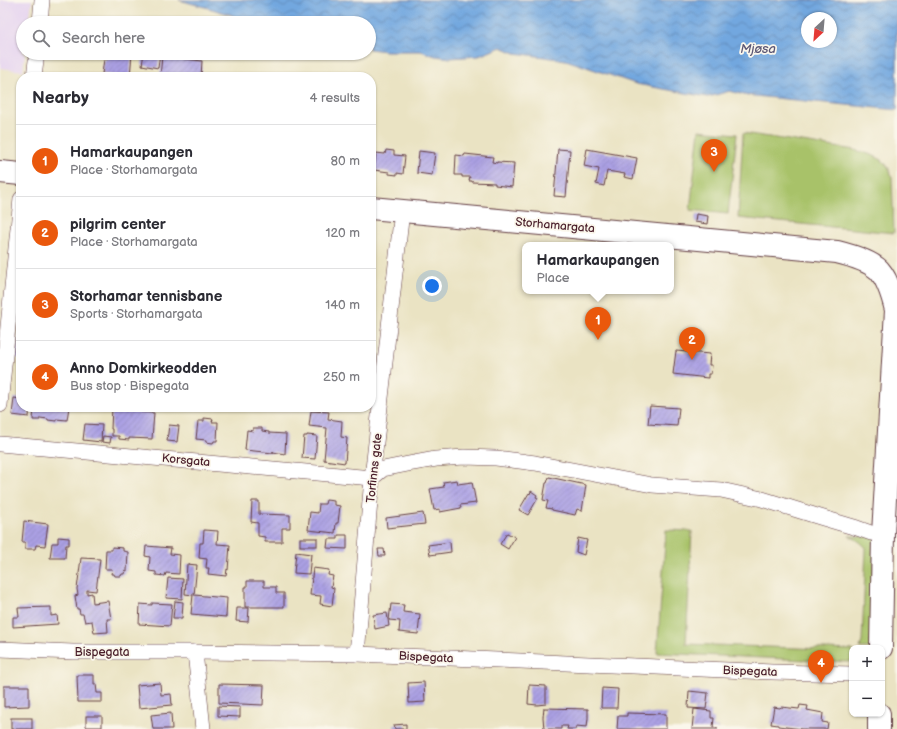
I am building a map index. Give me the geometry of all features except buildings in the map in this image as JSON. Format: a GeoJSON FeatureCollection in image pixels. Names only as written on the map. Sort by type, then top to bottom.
{"type":"FeatureCollection","features":[{"type":"Feature","properties":{"kind":"main road"},"geometry":{"type":"LineString","coordinates":[[0,172],[16,174]]}},
{"type":"Feature","properties":{"kind":"main road","name":"Storhamargata"},"geometry":{"type":"LineString","coordinates":[[376,208],[836,252],[855,257],[879,270],[893,296],[896,310],[883,534]]}},
{"type":"Feature","properties":{"kind":"main road"},"geometry":{"type":"LineString","coordinates":[[880,645],[883,534]]}},
{"type":"Feature","properties":{"kind":"main road"},"geometry":{"type":"LineString","coordinates":[[879,729],[880,717]]}},
{"type":"Feature","properties":{"kind":"street"},"geometry":{"type":"LineString","coordinates":[[41,16],[42,0]]}},
{"type":"Feature","properties":{"kind":"street"},"geometry":{"type":"LineString","coordinates":[[35,72],[36,60]]}},
{"type":"Feature","properties":{"kind":"street","name":"Torfinns gate"},"geometry":{"type":"LineString","coordinates":[[357,654],[372,478],[402,211]]}},
{"type":"Feature","properties":{"kind":"street"},"geometry":{"type":"LineString","coordinates":[[0,406],[16,248]]}},
{"type":"Feature","properties":{"kind":"street","name":"Korsgata"},"geometry":{"type":"LineString","coordinates":[[0,444],[372,478]]}},
{"type":"Feature","properties":{"kind":"street"},"geometry":{"type":"LineString","coordinates":[[372,478],[382,469],[415,462],[464,457],[496,458],[535,463],[652,485],[721,490],[762,499],[871,533],[883,534]]}},
{"type":"Feature","properties":{"kind":"street","name":"Bispegata"},"geometry":{"type":"LineString","coordinates":[[0,649],[73,652],[357,654],[849,674]]}},
{"type":"Feature","properties":{"kind":"street"},"geometry":{"type":"LineString","coordinates":[[195,652],[203,729]]}},
{"type":"Feature","properties":{"kind":"shaded area"},"geometry":{"type":"Polygon","coordinates":[[[0,0],[32,0],[30,16],[16,16],[16,60],[24,60],[23,71],[0,68],[0,0]]]}},
{"type":"Feature","properties":{"kind":"green space"},"geometry":{"type":"Polygon","coordinates":[[[699,130],[737,134],[728,214],[690,210],[699,130]]]}},
{"type":"Feature","properties":{"kind":"green space"},"geometry":{"type":"Polygon","coordinates":[[[743,133],[855,150],[872,155],[882,160],[889,168],[892,177],[894,233],[738,218],[743,133]]]}},
{"type":"Feature","properties":{"kind":"green space"},"geometry":{"type":"Polygon","coordinates":[[[666,530],[692,531],[686,644],[849,650],[849,662],[848,662],[657,653],[666,530]]]}},
{"type":"Feature","properties":{"kind":"green space"},"geometry":{"type":"Polygon","coordinates":[[[849,536],[875,537],[871,645],[861,645],[866,548],[849,536]]]}},
{"type":"Feature","properties":{"kind":"water","name":"Mjøsa"},"geometry":{"type":"Polygon","coordinates":[[[179,0],[897,0],[897,110],[744,95],[730,91],[708,97],[636,84],[566,60],[515,53],[501,47],[479,56],[450,58],[435,56],[421,51],[376,50],[376,16],[234,16],[179,0]]]}},
{"type":"Feature","properties":{"kind":"place","name":"Storhamar tennisbane"},"geometry":{"type":"Point","coordinates":[714,172]}},
{"type":"Feature","properties":{"kind":"place","name":"Hamarkaupangen"},"geometry":{"type":"Point","coordinates":[598,340]}},
{"type":"Feature","properties":{"kind":"place","name":"pilgrim center"},"geometry":{"type":"Point","coordinates":[692,360]}},
{"type":"Feature","properties":{"kind":"place","name":"Anno Domkirkeodden"},"geometry":{"type":"Point","coordinates":[821,683]}}]}
